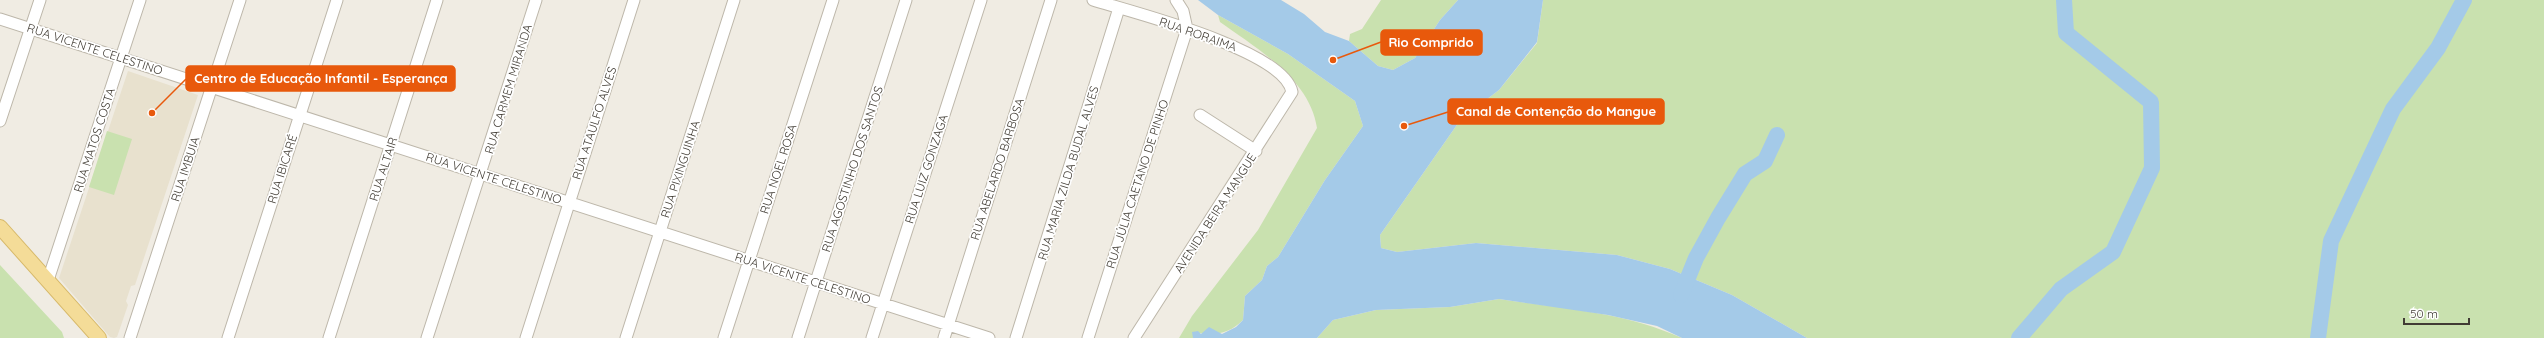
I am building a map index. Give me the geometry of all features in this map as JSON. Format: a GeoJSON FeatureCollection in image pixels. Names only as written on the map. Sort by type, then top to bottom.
{"type":"FeatureCollection","features":[{"type":"Feature","properties":{"kind":"main road"},"geometry":{"type":"LineString","coordinates":[[0,227],[99,338]]}},
{"type":"Feature","properties":{"kind":"street"},"geometry":{"type":"LineString","coordinates":[[0,121],[40,0]]}},
{"type":"Feature","properties":{"kind":"street","name":"RUA MATOS COSTA"},"geometry":{"type":"LineString","coordinates":[[48,280],[140,0]]}},
{"type":"Feature","properties":{"kind":"street","name":"RUA IMBUIA"},"geometry":{"type":"LineString","coordinates":[[130,338],[240,0]]}},
{"type":"Feature","properties":{"kind":"street","name":"RUA IBICARÉ"},"geometry":{"type":"LineString","coordinates":[[228,338],[337,0]]}},
{"type":"Feature","properties":{"kind":"street","name":"RUA ALTAIR"},"geometry":{"type":"LineString","coordinates":[[329,338],[437,0]]}},
{"type":"Feature","properties":{"kind":"street","name":"RUA CARMEM MIRANDA"},"geometry":{"type":"LineString","coordinates":[[428,338],[536,0]]}},
{"type":"Feature","properties":{"kind":"street","name":"RUA ATAULFO ALVES"},"geometry":{"type":"LineString","coordinates":[[526,338],[634,0]]}},
{"type":"Feature","properties":{"kind":"street","name":"RUA PIXINGUINHA"},"geometry":{"type":"LineString","coordinates":[[626,338],[734,0]]}},
{"type":"Feature","properties":{"kind":"street","name":"RUA NOEL ROSA"},"geometry":{"type":"LineString","coordinates":[[724,338],[833,0]]}},
{"type":"Feature","properties":{"kind":"street","name":"RUA AGOSTINHO DOS SANTOS"},"geometry":{"type":"LineString","coordinates":[[798,338],[906,0]]}},
{"type":"Feature","properties":{"kind":"street","name":"RUA LUIZ GONZAGA"},"geometry":{"type":"LineString","coordinates":[[872,338],[980,0]]}},
{"type":"Feature","properties":{"kind":"street","name":"RUA ABELARDO BARBOSA"},"geometry":{"type":"LineString","coordinates":[[944,338],[1051,0]]}},
{"type":"Feature","properties":{"kind":"street","name":"RUA RORAIMA"},"geometry":{"type":"LineString","coordinates":[[1093,0],[1225,41],[1244,50],[1285,79],[1291,88]]}},
{"type":"Feature","properties":{"kind":"street"},"geometry":{"type":"LineString","coordinates":[[1176,0],[1183,11],[1187,29]]}},
{"type":"Feature","properties":{"kind":"street","name":"RUA MARIA ZILDA BUDAL ALVES"},"geometry":{"type":"LineString","coordinates":[[1016,338],[1119,8]]}},
{"type":"Feature","properties":{"kind":"street","name":"RUA VICENTE CELESTINO"},"geometry":{"type":"LineString","coordinates":[[0,18],[989,338]]}},
{"type":"Feature","properties":{"kind":"street","name":"RUA JÚLIA CAETANO DE PINHO"},"geometry":{"type":"LineString","coordinates":[[1088,338],[1187,29]]}},
{"type":"Feature","properties":{"kind":"street","name":"AVENIDA BEIRA MANGUE"},"geometry":{"type":"LineString","coordinates":[[1134,338],[1291,97],[1291,88]]}},
{"type":"Feature","properties":{"kind":"street"},"geometry":{"type":"LineString","coordinates":[[1200,115],[1256,151]]}},
{"type":"Feature","properties":{"kind":"shaded area"},"geometry":{"type":"Polygon","coordinates":[[[128,71],[198,95],[135,285],[131,286],[126,301],[128,305],[117,337],[114,338],[110,337],[59,278],[128,71]]]}},
{"type":"Feature","properties":{"kind":"green space"},"geometry":{"type":"Polygon","coordinates":[[[1381,0],[1458,0],[1440,20],[1415,58],[1393,70],[1378,66],[1349,41],[1350,34],[1362,29],[1381,0]]]}},
{"type":"Feature","properties":{"kind":"green space"},"geometry":{"type":"Polygon","coordinates":[[[1543,0],[2544,0],[2544,338],[1807,338],[1732,295],[1670,269],[1617,255],[1476,243],[1397,252],[1381,248],[1380,235],[1461,119],[1499,90],[1537,43],[1543,0]]]}},
{"type":"Feature","properties":{"kind":"green space"},"geometry":{"type":"Polygon","coordinates":[[[1218,15],[1288,54],[1355,101],[1363,126],[1325,180],[1278,257],[1267,266],[1262,280],[1245,296],[1243,320],[1232,329],[1220,333],[1207,334],[1193,332],[1193,338],[1179,338],[1192,316],[1258,230],[1317,128],[1312,110],[1304,94],[1293,80],[1265,54],[1220,22],[1218,15]]]}},
{"type":"Feature","properties":{"kind":"green space"},"geometry":{"type":"Polygon","coordinates":[[[107,131],[132,139],[114,195],[89,187],[107,131]]]}},
{"type":"Feature","properties":{"kind":"green space"},"geometry":{"type":"Polygon","coordinates":[[[0,265],[62,332],[64,338],[0,338],[0,265]]]}},
{"type":"Feature","properties":{"kind":"green space"},"geometry":{"type":"Polygon","coordinates":[[[1499,299],[1592,312],[1638,322],[1682,338],[1317,338],[1333,320],[1376,310],[1450,307],[1499,299]]]}},
{"type":"Feature","properties":{"kind":"water"},"geometry":{"type":"Polygon","coordinates":[[[1198,0],[1281,0],[1304,14],[1325,32],[1349,41],[1378,66],[1393,70],[1415,58],[1440,20],[1458,0],[1543,0],[1537,42],[1499,90],[1461,119],[1380,235],[1381,248],[1397,252],[1476,243],[1617,255],[1670,269],[1732,295],[1807,338],[1682,338],[1657,326],[1608,315],[1499,299],[1450,307],[1376,310],[1333,320],[1317,338],[1193,338],[1192,332],[1198,331],[1201,334],[1209,327],[1222,334],[1236,327],[1243,320],[1245,296],[1262,280],[1267,266],[1278,257],[1325,180],[1363,126],[1355,101],[1288,54],[1218,15],[1198,0]]]}},
{"type":"Feature","properties":{"kind":"waterway"},"geometry":{"type":"LineString","coordinates":[[2019,338],[2061,289],[2113,252],[2152,168],[2151,102],[2066,33],[2064,0]]}},
{"type":"Feature","properties":{"kind":"waterway"},"geometry":{"type":"LineString","coordinates":[[2318,338],[2331,241],[2393,109],[2438,48],[2464,0]]}},
{"type":"Feature","properties":{"kind":"waterway"},"geometry":{"type":"LineString","coordinates":[[1681,295],[1696,258],[1718,218],[1745,174],[1765,161],[1777,135]]}},
{"type":"Feature","properties":{"kind":"place","name":"Rio Comprido"},"geometry":{"type":"Point","coordinates":[1333,60]}},
{"type":"Feature","properties":{"kind":"place","name":"Centro de Educação Infantil - Esperança"},"geometry":{"type":"Point","coordinates":[152,113]}},
{"type":"Feature","properties":{"kind":"place","name":"Canal de Contenção do Mangue"},"geometry":{"type":"Point","coordinates":[1404,126]}}]}
